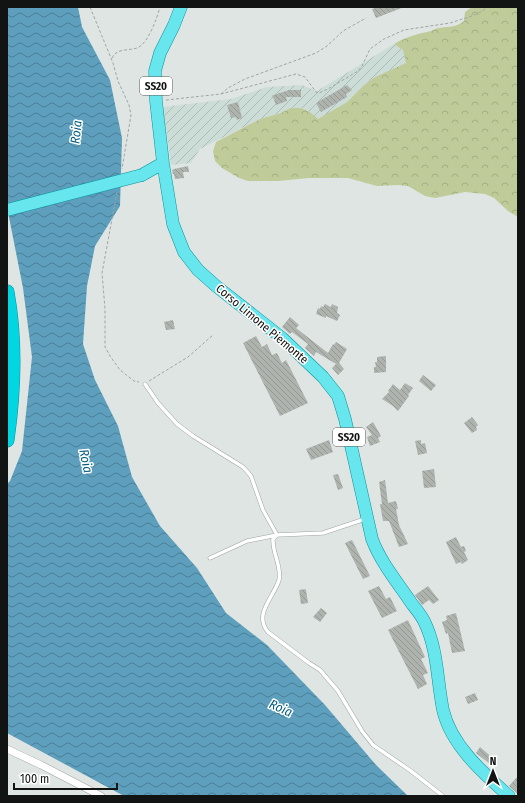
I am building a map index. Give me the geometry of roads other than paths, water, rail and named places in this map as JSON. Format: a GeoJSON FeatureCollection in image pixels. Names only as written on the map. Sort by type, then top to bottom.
{"type":"FeatureCollection","features":[{"type":"Feature","properties":{"kind":"highway"},"geometry":{"type":"LineString","coordinates":[[7,292],[12,342],[12,400],[7,440]]}},
{"type":"Feature","properties":{"kind":"highway"},"geometry":{"type":"LineString","coordinates":[[7,362],[12,386]]}},
{"type":"Feature","properties":{"kind":"main road","name":"SS20"},"geometry":{"type":"LineString","coordinates":[[164,169],[156,101],[155,71],[160,53],[181,7]]}},
{"type":"Feature","properties":{"kind":"main road"},"geometry":{"type":"LineString","coordinates":[[7,210],[164,169]]}},
{"type":"Feature","properties":{"kind":"main road","name":"Corso Limone Piemonte"},"geometry":{"type":"LineString","coordinates":[[164,169],[173,224],[184,252],[198,270],[216,286],[282,338],[323,377],[338,396],[345,418],[366,519],[372,539],[378,554],[424,621],[432,642],[437,664],[443,710],[450,729],[460,746],[508,796]]}},
{"type":"Feature","properties":{"kind":"street"},"geometry":{"type":"LineString","coordinates":[[7,749],[41,764],[101,796]]}},
{"type":"Feature","properties":{"kind":"lane"},"geometry":{"type":"LineString","coordinates":[[145,384],[158,403],[177,424],[193,436],[243,467],[251,476],[263,510],[277,535]]}},
{"type":"Feature","properties":{"kind":"lane"},"geometry":{"type":"LineString","coordinates":[[210,558],[247,541],[277,535],[323,533],[366,519]]}},
{"type":"Feature","properties":{"kind":"lane"},"geometry":{"type":"LineString","coordinates":[[277,535],[273,539],[272,548],[277,561],[279,579],[264,610],[262,618],[264,626],[268,632],[304,660],[320,670],[338,691],[362,731],[373,745],[411,771],[443,796]]}},
{"type":"Feature","properties":{"kind":"water","name":"Roia"},"geometry":{"type":"Polygon","coordinates":[[[7,7],[78,7],[82,27],[110,80],[122,138],[120,206],[95,246],[87,286],[83,344],[95,380],[118,426],[132,477],[160,526],[197,568],[226,613],[267,645],[325,705],[376,765],[408,796],[124,796],[7,733],[7,484],[10,481],[22,451],[32,357],[23,288],[7,207],[7,7]]]}}]}
